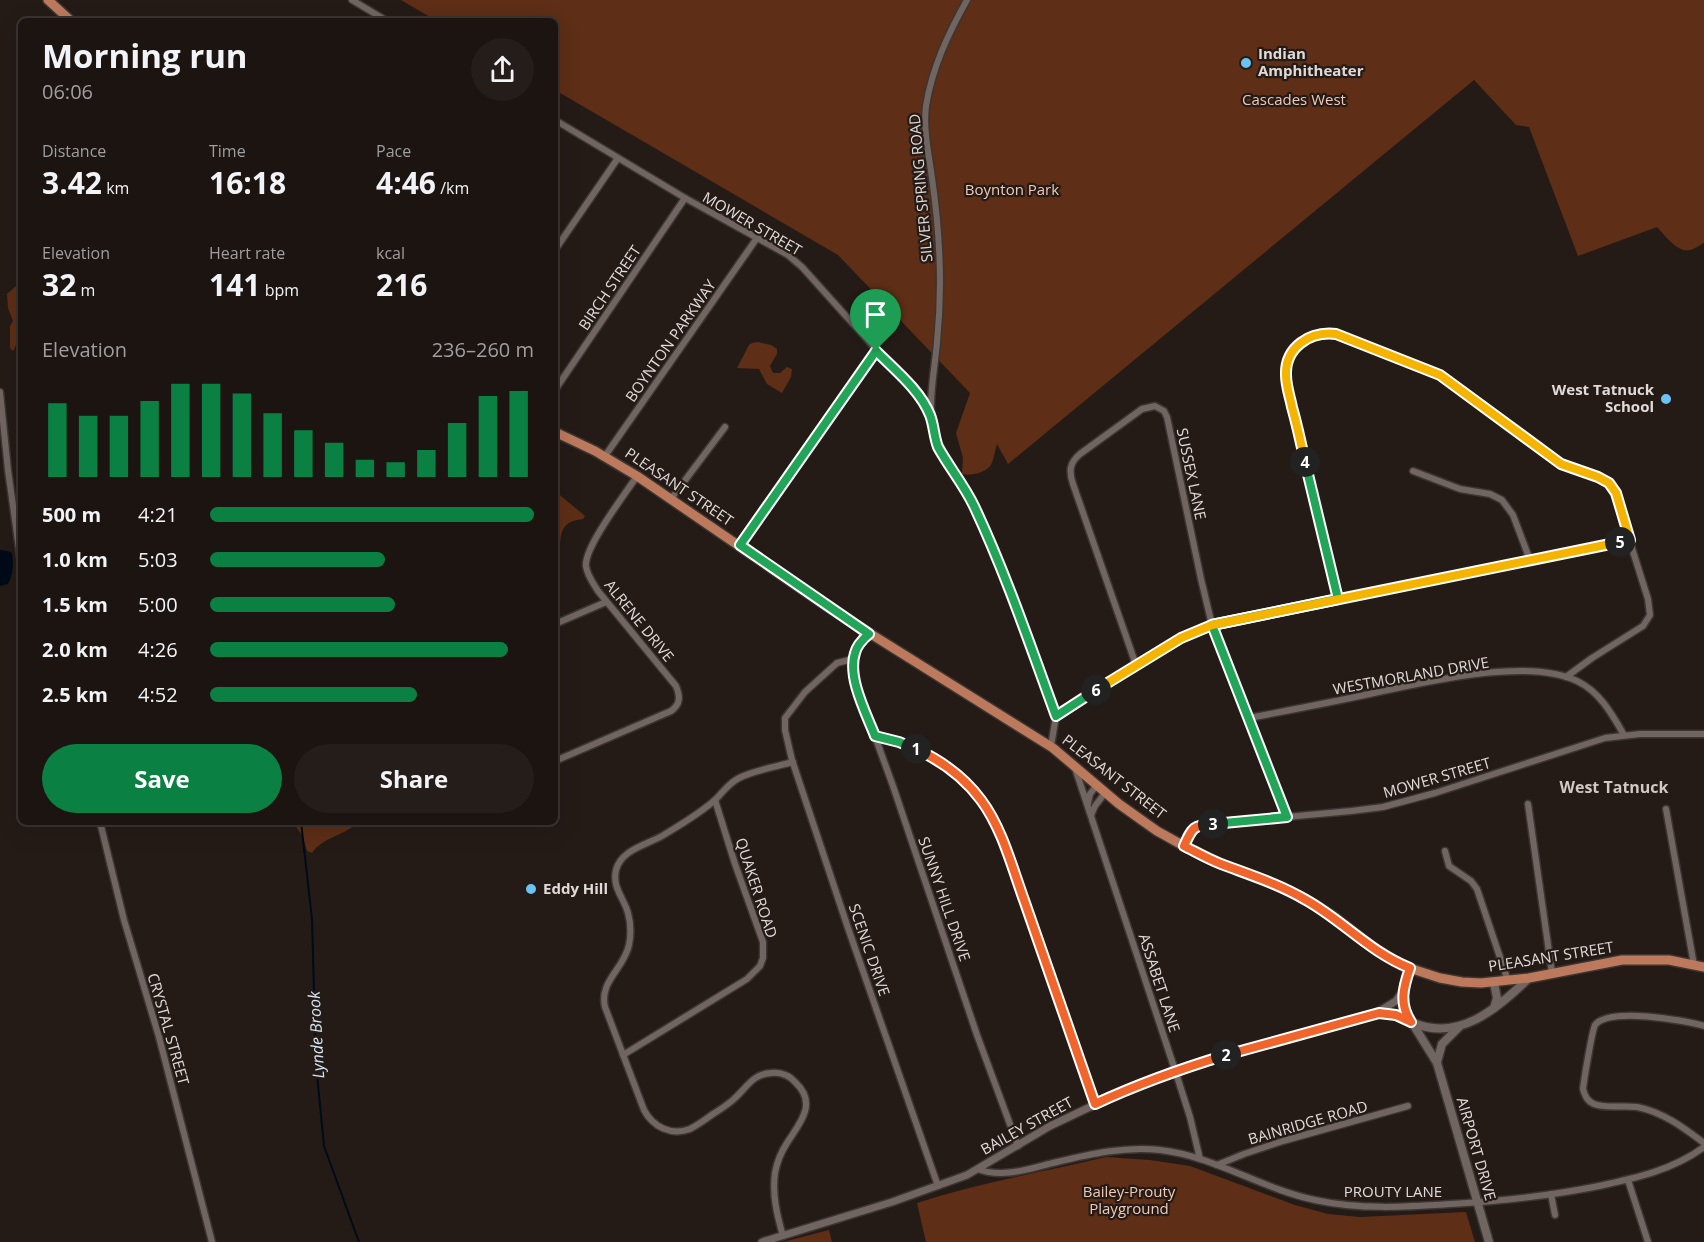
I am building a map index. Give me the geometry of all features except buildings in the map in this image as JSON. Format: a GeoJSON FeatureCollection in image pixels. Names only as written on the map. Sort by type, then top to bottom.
{"type":"FeatureCollection","features":[{"type":"Feature","properties":{"kind":"main road"},"geometry":{"type":"LineString","coordinates":[[48,0],[68,18]]}},
{"type":"Feature","properties":{"kind":"main road","name":"PLEASANT STREET"},"geometry":{"type":"LineString","coordinates":[[558,433],[605,456],[637,476],[869,634],[1051,746],[1106,793],[1157,831],[1219,863],[1280,886],[1307,900],[1333,916],[1384,956],[1410,968],[1451,980],[1473,983],[1494,983],[1529,978],[1622,960],[1655,959],[1694,964],[1704,968]]}},
{"type":"Feature","properties":{"kind":"main road"},"geometry":{"type":"LineString","coordinates":[[1403,991],[1410,968]]}},
{"type":"Feature","properties":{"kind":"main road"},"geometry":{"type":"LineString","coordinates":[[1437,1063],[1442,1044],[1460,1026],[1492,1011],[1529,978]]}},
{"type":"Feature","properties":{"kind":"main road"},"geometry":{"type":"LineString","coordinates":[[1492,1011],[1497,998],[1494,983]]}},
{"type":"Feature","properties":{"kind":"main road","name":"AIRPORT DRIVE"},"geometry":{"type":"LineString","coordinates":[[1403,991],[1404,1008],[1437,1063],[1489,1242]]}},
{"type":"Feature","properties":{"kind":"main road"},"geometry":{"type":"LineString","coordinates":[[1411,1022],[1423,1027],[1460,1026]]}},
{"type":"Feature","properties":{"kind":"street"},"geometry":{"type":"LineString","coordinates":[[352,0],[382,18]]}},
{"type":"Feature","properties":{"kind":"street","name":"SILVER SPRING ROAD"},"geometry":{"type":"LineString","coordinates":[[932,418],[931,390],[937,341],[940,256],[938,223],[926,135],[926,107],[931,80],[939,56],[966,0]]}},
{"type":"Feature","properties":{"kind":"street","name":"MOWER STREET"},"geometry":{"type":"LineString","coordinates":[[558,122],[685,198],[788,255],[802,267],[925,404],[932,418],[938,447],[972,503],[1025,629],[1056,716],[1051,746]]}},
{"type":"Feature","properties":{"kind":"street"},"geometry":{"type":"LineString","coordinates":[[558,246],[618,158]]}},
{"type":"Feature","properties":{"kind":"street","name":"BIRCH STREET"},"geometry":{"type":"LineString","coordinates":[[558,386],[685,198]]}},
{"type":"Feature","properties":{"kind":"street","name":"BOYNTON PARKWAY"},"geometry":{"type":"LineString","coordinates":[[605,456],[758,238]]}},
{"type":"Feature","properties":{"kind":"street"},"geometry":{"type":"LineString","coordinates":[[1338,599],[1286,381],[1289,357],[1293,351],[1305,339],[1328,333],[1345,337],[1440,375],[1561,464],[1604,480],[1615,490],[1649,603],[1648,619],[1639,629],[1566,677]]}},
{"type":"Feature","properties":{"kind":"street"},"geometry":{"type":"LineString","coordinates":[[740,545],[876,351]]}},
{"type":"Feature","properties":{"kind":"street"},"geometry":{"type":"LineString","coordinates":[[0,392],[18,542]]}},
{"type":"Feature","properties":{"kind":"street","name":"SUSSEX LANE"},"geometry":{"type":"LineString","coordinates":[[1136,665],[1070,472],[1071,463],[1076,457],[1146,407],[1152,406],[1166,413],[1212,625],[1287,817]]}},
{"type":"Feature","properties":{"kind":"street"},"geometry":{"type":"LineString","coordinates":[[671,499],[725,426]]}},
{"type":"Feature","properties":{"kind":"street"},"geometry":{"type":"LineString","coordinates":[[1413,471],[1460,489],[1490,494],[1502,500],[1513,515],[1530,560]]}},
{"type":"Feature","properties":{"kind":"street","name":"ALRENE DRIVE"},"geometry":{"type":"LineString","coordinates":[[558,760],[671,711],[679,701],[676,686],[606,602],[589,576],[586,566],[586,557],[601,530],[637,476]]}},
{"type":"Feature","properties":{"kind":"street"},"geometry":{"type":"LineString","coordinates":[[1056,716],[1181,638],[1212,625],[1630,540]]}},
{"type":"Feature","properties":{"kind":"street"},"geometry":{"type":"LineString","coordinates":[[558,623],[606,602]]}},
{"type":"Feature","properties":{"kind":"street"},"geometry":{"type":"LineString","coordinates":[[853,659],[855,650],[869,634]]}},
{"type":"Feature","properties":{"kind":"street","name":"SCENIC DRIVE"},"geometry":{"type":"LineString","coordinates":[[853,659],[837,663],[800,697],[788,712],[785,730],[793,762],[848,928],[938,1186]]}},
{"type":"Feature","properties":{"kind":"street","name":"SUNNY HILL DRIVE"},"geometry":{"type":"LineString","coordinates":[[853,659],[857,687],[977,1035],[1018,1146]]}},
{"type":"Feature","properties":{"kind":"street","name":"WESTMORLAND DRIVE"},"geometry":{"type":"LineString","coordinates":[[1249,718],[1470,675],[1534,672],[1566,677],[1582,684],[1597,695],[1608,708],[1624,735]]}},
{"type":"Feature","properties":{"kind":"street","name":"MOWER STREET"},"geometry":{"type":"LineString","coordinates":[[1184,846],[1190,832],[1198,825],[1362,810],[1435,793],[1587,743],[1624,735],[1704,734]]}},
{"type":"Feature","properties":{"kind":"street"},"geometry":{"type":"LineString","coordinates":[[875,736],[899,742],[933,757],[968,784],[982,801],[1012,864],[1095,1104]]}},
{"type":"Feature","properties":{"kind":"street"},"geometry":{"type":"LineString","coordinates":[[783,1236],[775,1203],[774,1180],[783,1149],[802,1122],[806,1112],[800,1086],[782,1074],[760,1075],[750,1081],[731,1102],[694,1127],[684,1131],[668,1130],[653,1123],[646,1115],[603,998],[606,984],[625,958],[630,935],[628,914],[615,885],[617,868],[622,858],[660,837],[715,800],[726,787],[739,778],[793,762]]}},
{"type":"Feature","properties":{"kind":"street","name":"ASSABET LANE"},"geometry":{"type":"LineString","coordinates":[[1074,765],[1175,1070],[1200,1159]]}},
{"type":"Feature","properties":{"kind":"street"},"geometry":{"type":"LineString","coordinates":[[1088,807],[1089,797],[1097,785]]}},
{"type":"Feature","properties":{"kind":"street"},"geometry":{"type":"LineString","coordinates":[[1090,816],[1106,793]]}},
{"type":"Feature","properties":{"kind":"street","name":"QUAKER ROAD"},"geometry":{"type":"LineString","coordinates":[[623,1055],[747,979],[760,966],[763,958],[763,942],[715,800]]}},
{"type":"Feature","properties":{"kind":"street"},"geometry":{"type":"LineString","coordinates":[[1528,804],[1552,973]]}},
{"type":"Feature","properties":{"kind":"street"},"geometry":{"type":"LineString","coordinates":[[1666,809],[1694,964]]}},
{"type":"Feature","properties":{"kind":"street","name":"CRYSTAL STREET"},"geometry":{"type":"LineString","coordinates":[[101,825],[124,920],[159,1037],[212,1242]]}},
{"type":"Feature","properties":{"kind":"street"},"geometry":{"type":"LineString","coordinates":[[1445,851],[1449,866],[1471,881],[1477,889],[1509,981]]}},
{"type":"Feature","properties":{"kind":"street","name":"BAILEY STREET"},"geometry":{"type":"LineString","coordinates":[[762,1242],[938,1186],[977,1169],[1050,1126],[1132,1087],[1175,1070],[1375,1013],[1396,1001],[1403,991]]}},
{"type":"Feature","properties":{"kind":"street","name":"BAILEY STREET"},"geometry":{"type":"LineString","coordinates":[[1375,1013],[1392,1014],[1411,1022]]}},
{"type":"Feature","properties":{"kind":"street"},"geometry":{"type":"LineString","coordinates":[[1704,1026],[1672,1018],[1642,1016],[1606,1019],[1599,1022],[1593,1032],[1583,1089],[1586,1098],[1593,1104],[1633,1107],[1650,1111],[1676,1123],[1704,1145]]}},
{"type":"Feature","properties":{"kind":"street","name":"BAINRIDGE ROAD"},"geometry":{"type":"LineString","coordinates":[[1217,1165],[1283,1141],[1408,1106]]}},
{"type":"Feature","properties":{"kind":"street","name":"PROUTY LANE"},"geometry":{"type":"LineString","coordinates":[[977,1169],[988,1173],[1007,1174],[1091,1154],[1159,1150],[1200,1159],[1304,1197],[1361,1207],[1395,1207],[1508,1201],[1628,1180],[1690,1158],[1704,1145]]}},
{"type":"Feature","properties":{"kind":"street"},"geometry":{"type":"LineString","coordinates":[[1628,1180],[1648,1242]]}},
{"type":"Feature","properties":{"kind":"street"},"geometry":{"type":"LineString","coordinates":[[1551,1194],[1555,1215]]}},
{"type":"Feature","properties":{"kind":"green space","name":"Boynton Park"},"geometry":{"type":"Polygon","coordinates":[[[401,0],[1704,0],[1704,243],[1690,250],[1680,249],[1657,227],[1578,256],[1529,127],[1516,125],[1474,80],[1008,464],[997,444],[992,463],[988,468],[978,473],[962,474],[963,458],[956,433],[970,393],[838,255],[558,92],[558,18],[432,18],[401,0]]]}},
{"type":"Feature","properties":{"kind":"green space"},"geometry":{"type":"Polygon","coordinates":[[[18,286],[18,337],[13,351],[10,348],[10,326],[13,321],[8,308],[7,294],[18,286]]]}},
{"type":"Feature","properties":{"kind":"green space"},"geometry":{"type":"Polygon","coordinates":[[[758,342],[777,349],[777,354],[770,366],[773,373],[780,373],[787,367],[792,369],[791,377],[782,393],[767,384],[759,369],[737,368],[749,345],[758,342]]]}},
{"type":"Feature","properties":{"kind":"green space"},"geometry":{"type":"Polygon","coordinates":[[[558,494],[585,516],[565,526],[561,534],[558,547],[558,494]]]}},
{"type":"Feature","properties":{"kind":"green space"},"geometry":{"type":"Polygon","coordinates":[[[295,825],[355,825],[322,843],[312,853],[307,851],[303,837],[295,825]]]}},
{"type":"Feature","properties":{"kind":"green space","name":"Bailey-Prouty Playground"},"geometry":{"type":"Polygon","coordinates":[[[1106,1157],[1190,1166],[1295,1205],[1328,1214],[1360,1217],[1466,1212],[1475,1242],[926,1242],[917,1203],[987,1184],[1106,1157]]]}},
{"type":"Feature","properties":{"kind":"green space"},"geometry":{"type":"Polygon","coordinates":[[[829,1230],[832,1242],[783,1242],[829,1230]]]}},
{"type":"Feature","properties":{"kind":"shaded area"},"geometry":{"type":"Polygon","coordinates":[[[0,550],[12,553],[13,565],[8,584],[0,586],[0,550]]]}},
{"type":"Feature","properties":{"kind":"waterway","name":"Lynde Brook"},"geometry":{"type":"LineString","coordinates":[[301,825],[312,919],[316,1064],[324,1146],[359,1242]]}},
{"type":"Feature","properties":{"kind":"place","name":"Indian Amphitheater"},"geometry":{"type":"Point","coordinates":[1246,63]}},
{"type":"Feature","properties":{"kind":"place","name":"West Tatnuck School"},"geometry":{"type":"Point","coordinates":[1666,399]}},
{"type":"Feature","properties":{"kind":"place","name":"Eddy Hill"},"geometry":{"type":"Point","coordinates":[531,889]}},
{"type":"Feature","properties":{"kind":"district","name":"West Tatnuck"},"geometry":{"type":"Point","coordinates":[1614,787]}},
{"type":"Feature","properties":{"kind":"route"},"geometry":{"type":"LineString","coordinates":[[876,351],[740,545],[869,634],[855,650],[853,665],[857,687],[875,736],[899,742],[933,757],[968,784],[982,801],[1012,864],[1095,1104],[1179,1069],[1373,1014],[1383,1012],[1411,1022],[1405,1011],[1403,1000],[1403,991],[1410,968],[1384,956],[1333,916],[1307,900],[1280,886],[1219,863],[1184,846],[1190,832],[1198,825],[1287,817],[1212,625],[1338,599],[1286,381],[1289,357],[1305,339],[1328,333],[1345,337],[1426,368],[1450,381],[1561,464],[1601,478],[1613,488],[1630,540],[1212,625],[1181,638],[1056,716],[999,564],[972,503],[938,447],[932,418],[925,404],[912,388],[876,351]]}},
{"type":"Feature","properties":{"kind":"park label","name":"Cascades West"},"geometry":{"type":"Point","coordinates":[1294,100]}}]}
